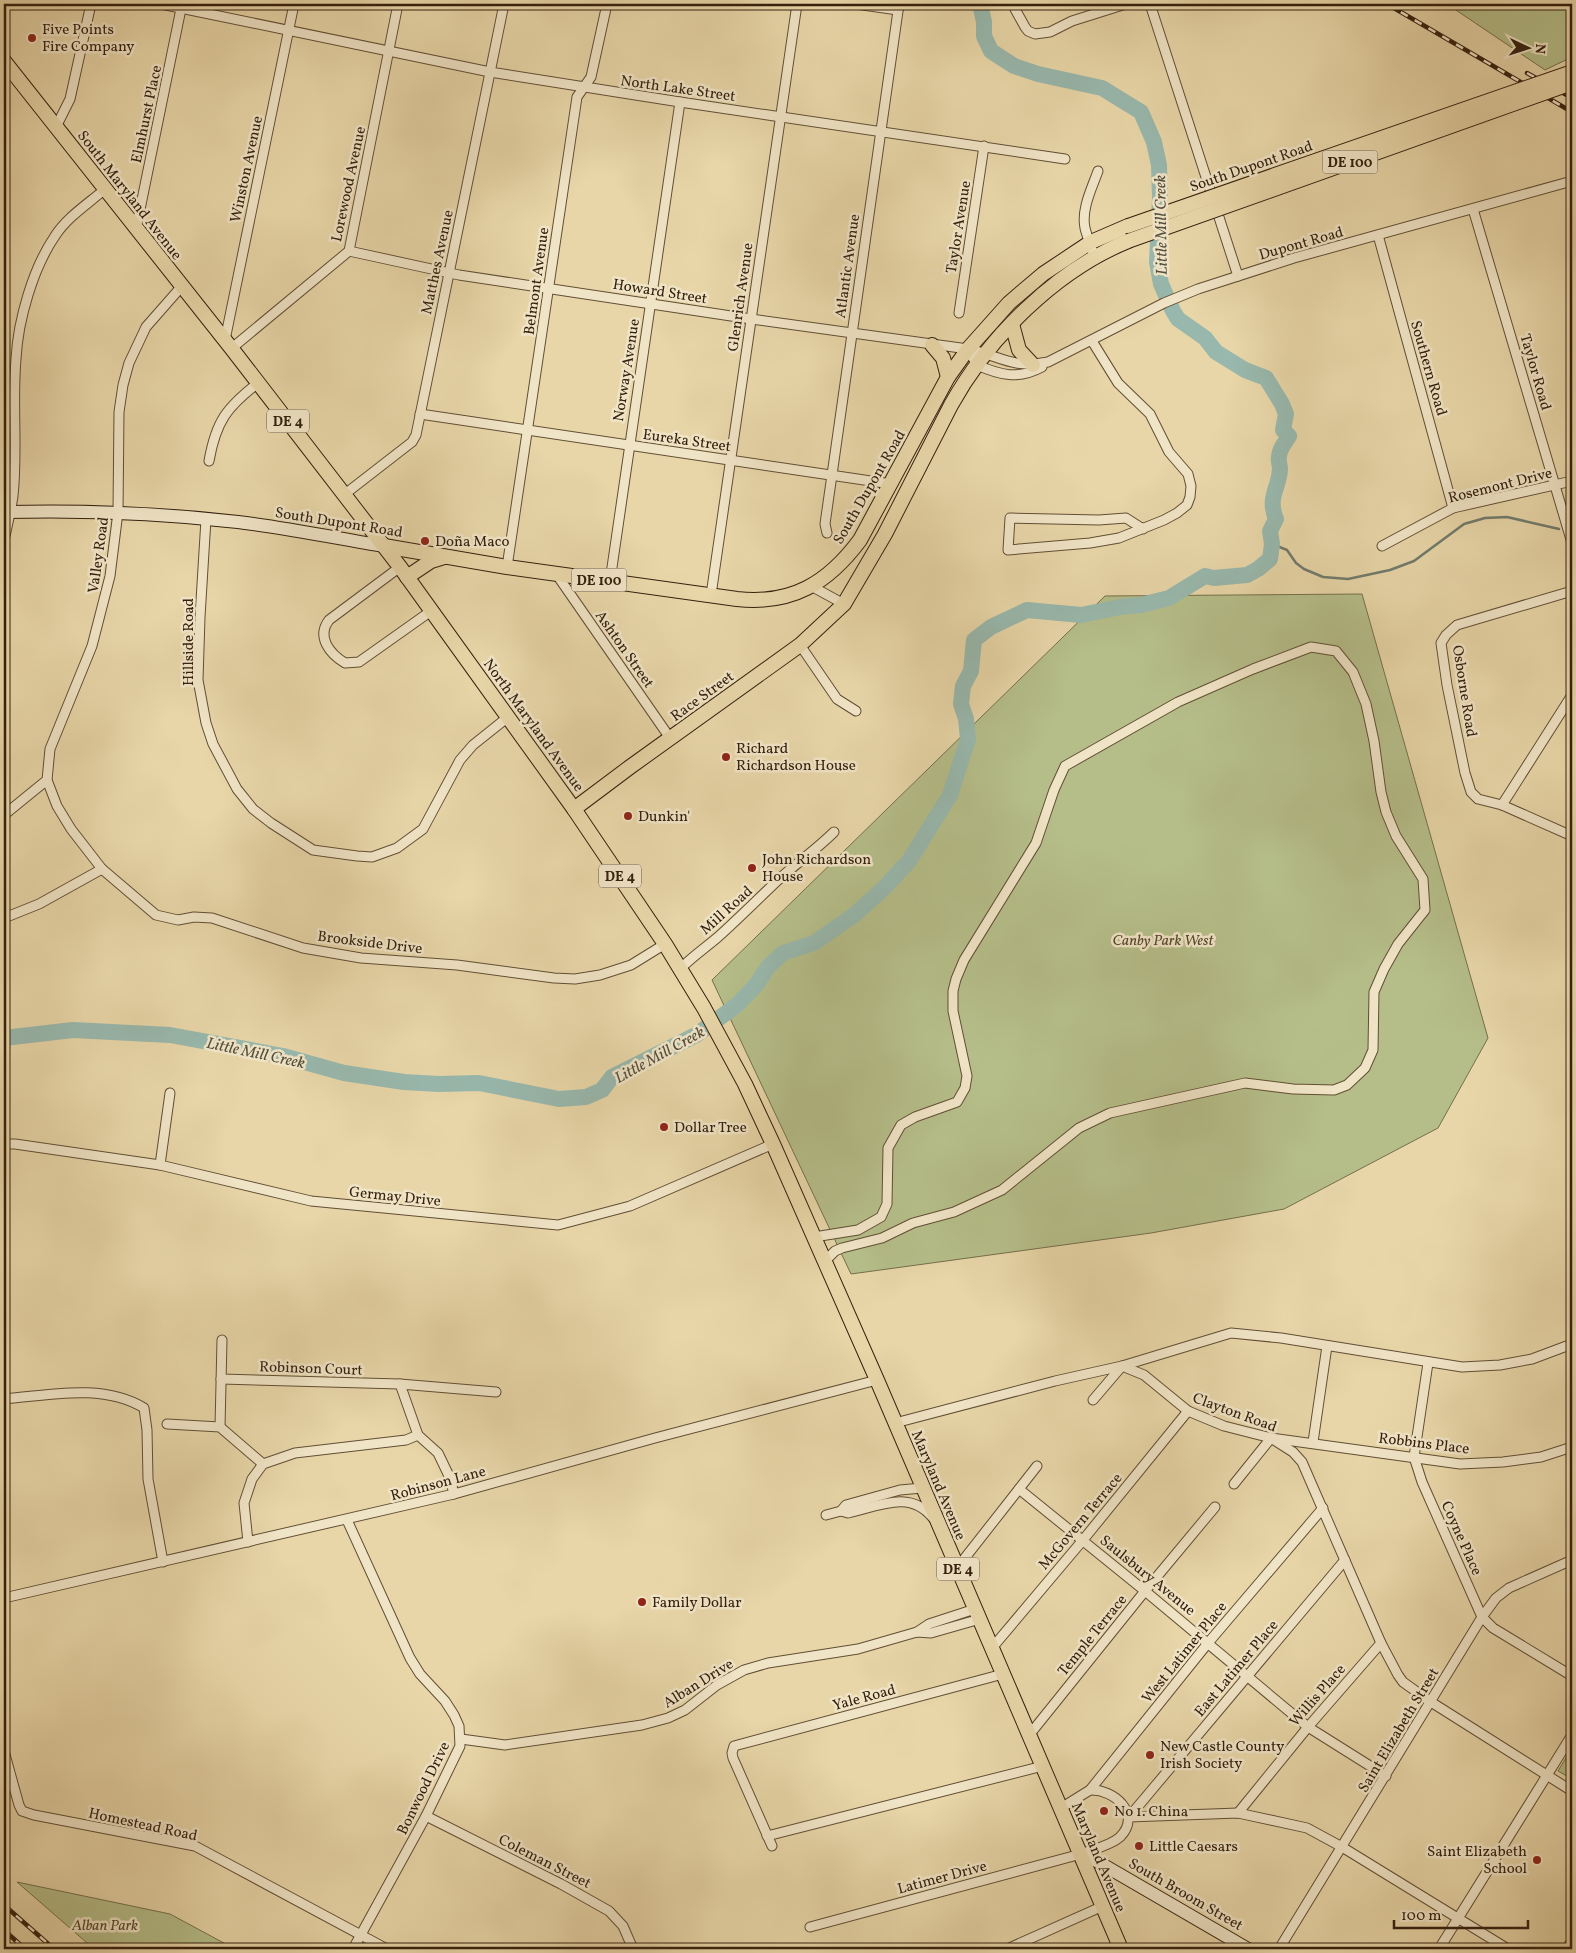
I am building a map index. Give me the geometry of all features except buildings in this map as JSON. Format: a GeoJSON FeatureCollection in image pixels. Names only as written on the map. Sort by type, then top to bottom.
{"type":"FeatureCollection","features":[{"type":"Feature","properties":{"kind":"main road","name":"South Maryland Avenue"},"geometry":{"type":"LineString","coordinates":[[4,61],[229,344]]}},
{"type":"Feature","properties":{"kind":"main road","name":"South Dupont Road"},"geometry":{"type":"LineString","coordinates":[[384,546],[557,575],[737,600],[763,601],[781,598],[812,586],[846,560],[860,540],[948,377],[968,349],[1009,303],[1042,274],[1091,242],[1128,226],[1572,72]]}},
{"type":"Feature","properties":{"kind":"main road","name":"South Dupont Road"},"geometry":{"type":"LineString","coordinates":[[844,604],[885,534],[910,482],[962,386],[977,365],[1012,324],[1044,294],[1094,257],[1128,242],[1572,83]]}},
{"type":"Feature","properties":{"kind":"main road"},"geometry":{"type":"LineString","coordinates":[[1012,324],[1019,350],[1033,365]]}},
{"type":"Feature","properties":{"kind":"main road","name":"North Maryland Avenue"},"geometry":{"type":"LineString","coordinates":[[229,344],[404,572],[574,809],[665,944],[704,1008],[745,1084],[773,1144]]}},
{"type":"Feature","properties":{"kind":"main road"},"geometry":{"type":"LineString","coordinates":[[932,345],[944,358],[948,377]]}},
{"type":"Feature","properties":{"kind":"main road"},"geometry":{"type":"LineString","coordinates":[[910,482],[907,468],[920,442],[924,423]]}},
{"type":"Feature","properties":{"kind":"main road"},"geometry":{"type":"LineString","coordinates":[[404,572],[447,556]]}},
{"type":"Feature","properties":{"kind":"main road","name":"Race Street"},"geometry":{"type":"LineString","coordinates":[[574,809],[800,645],[844,604]]}},
{"type":"Feature","properties":{"kind":"main road","name":"Maryland Avenue"},"geometry":{"type":"LineString","coordinates":[[773,1144],[877,1380],[1121,1949]]}},
{"type":"Feature","properties":{"kind":"street"},"geometry":{"type":"LineString","coordinates":[[56,127],[70,99],[91,4]]}},
{"type":"Feature","properties":{"kind":"street","name":"North Lake Street"},"geometry":{"type":"LineString","coordinates":[[161,4],[182,6],[490,72],[583,88],[1065,159]]}},
{"type":"Feature","properties":{"kind":"street","name":"Winston Avenue"},"geometry":{"type":"LineString","coordinates":[[229,344],[294,4]]}},
{"type":"Feature","properties":{"kind":"street","name":"Lorewood Avenue"},"geometry":{"type":"LineString","coordinates":[[229,344],[349,251],[398,4]]}},
{"type":"Feature","properties":{"kind":"street","name":"Matthes Avenue"},"geometry":{"type":"LineString","coordinates":[[345,494],[412,442],[416,436],[504,4]]}},
{"type":"Feature","properties":{"kind":"street","name":"Belmont Avenue"},"geometry":{"type":"LineString","coordinates":[[507,567],[577,96],[591,76],[607,4]]}},
{"type":"Feature","properties":{"kind":"street","name":"Glenrich Avenue"},"geometry":{"type":"LineString","coordinates":[[710,595],[796,4]]}},
{"type":"Feature","properties":{"kind":"street"},"geometry":{"type":"LineString","coordinates":[[856,4],[898,7]]}},
{"type":"Feature","properties":{"kind":"street"},"geometry":{"type":"LineString","coordinates":[[1015,8],[1028,31],[1035,34],[1050,32],[1072,21],[1126,4]]}},
{"type":"Feature","properties":{"kind":"street"},"geometry":{"type":"LineString","coordinates":[[1150,4],[1238,276]]}},
{"type":"Feature","properties":{"kind":"street","name":"Elmhurst Place"},"geometry":{"type":"LineString","coordinates":[[136,229],[182,6]]}},
{"type":"Feature","properties":{"kind":"street","name":"Atlantic Avenue"},"geometry":{"type":"LineString","coordinates":[[827,532],[825,524],[898,7]]}},
{"type":"Feature","properties":{"kind":"street","name":"Norway Avenue"},"geometry":{"type":"LineString","coordinates":[[610,582],[680,102]]}},
{"type":"Feature","properties":{"kind":"street","name":"Taylor Avenue"},"geometry":{"type":"LineString","coordinates":[[959,312],[984,146]]}},
{"type":"Feature","properties":{"kind":"street"},"geometry":{"type":"LineString","coordinates":[[1094,257],[1091,242],[1085,229],[1084,219],[1098,171]]}},
{"type":"Feature","properties":{"kind":"street","name":"Dupont Road"},"geometry":{"type":"LineString","coordinates":[[977,365],[996,373],[1014,376],[1035,371],[1048,362],[1177,297],[1238,276],[1572,181]]}},
{"type":"Feature","properties":{"kind":"street"},"geometry":{"type":"LineString","coordinates":[[4,541],[7,512],[13,495],[16,359],[19,330],[29,294],[37,270],[54,236],[64,224],[105,189]]}},
{"type":"Feature","properties":{"kind":"street","name":"Taylor Road"},"geometry":{"type":"LineString","coordinates":[[1473,209],[1572,543]]}},
{"type":"Feature","properties":{"kind":"street","name":"Southern Road"},"geometry":{"type":"LineString","coordinates":[[1378,236],[1453,508]]}},
{"type":"Feature","properties":{"kind":"street","name":"Howard Street"},"geometry":{"type":"LineString","coordinates":[[349,251],[449,272],[549,288],[750,319],[968,349]]}},
{"type":"Feature","properties":{"kind":"street","name":"Valley Road"},"geometry":{"type":"LineString","coordinates":[[47,780],[50,750],[92,646],[104,605],[113,558],[118,512],[119,412],[129,362],[146,327],[182,286]]}},
{"type":"Feature","properties":{"kind":"street"},"geometry":{"type":"LineString","coordinates":[[1092,341],[1118,383],[1150,414],[1169,452],[1188,474],[1190,497],[1186,505],[1164,520],[1143,529],[1119,538],[1090,544],[1008,550],[1010,518],[1099,520],[1126,518],[1143,529]]}},
{"type":"Feature","properties":{"kind":"street"},"geometry":{"type":"LineString","coordinates":[[968,349],[977,365]]}},
{"type":"Feature","properties":{"kind":"street","name":"Dupont Road"},"geometry":{"type":"LineString","coordinates":[[968,349],[986,353],[1012,364],[1033,365],[1048,362]]}},
{"type":"Feature","properties":{"kind":"street"},"geometry":{"type":"LineString","coordinates":[[209,461],[216,433],[226,413],[236,400],[258,383]]}},
{"type":"Feature","properties":{"kind":"street","name":"Eureka Street"},"geometry":{"type":"LineString","coordinates":[[420,414],[891,484]]}},
{"type":"Feature","properties":{"kind":"street","name":"Rosemont Drive"},"geometry":{"type":"LineString","coordinates":[[1382,546],[1453,508],[1572,481]]}},
{"type":"Feature","properties":{"kind":"street","name":"South Dupont Road"},"geometry":{"type":"LineString","coordinates":[[7,512],[118,512],[206,519],[239,522],[384,546]]}},
{"type":"Feature","properties":{"kind":"street","name":"Hillside Road"},"geometry":{"type":"LineString","coordinates":[[206,519],[198,680],[206,723],[213,744],[237,789],[253,809],[271,823],[313,850],[372,857],[397,848],[423,829],[460,760],[473,745],[508,717]]}},
{"type":"Feature","properties":{"kind":"street"},"geometry":{"type":"LineString","coordinates":[[404,572],[329,620],[324,631],[324,638],[330,651],[345,663],[359,662],[432,610]]}},
{"type":"Feature","properties":{"kind":"street","name":"Ashton Street"},"geometry":{"type":"LineString","coordinates":[[557,575],[670,738]]}},
{"type":"Feature","properties":{"kind":"street"},"geometry":{"type":"LineString","coordinates":[[812,586],[844,604]]}},
{"type":"Feature","properties":{"kind":"street","name":"Osborne Road"},"geometry":{"type":"LineString","coordinates":[[1502,805],[1478,799],[1472,792],[1465,773],[1447,685],[1441,643],[1446,635],[1457,625],[1572,591]]}},
{"type":"Feature","properties":{"kind":"street"},"geometry":{"type":"LineString","coordinates":[[800,645],[837,699],[856,710]]}},
{"type":"Feature","properties":{"kind":"street"},"geometry":{"type":"LineString","coordinates":[[814,1237],[858,1230],[881,1217],[887,1204],[888,1148],[901,1126],[915,1117],[957,1102],[961,1097],[967,1076],[953,1011],[952,991],[964,960],[1036,843],[1054,790],[1065,766],[1178,702],[1253,669],[1311,647],[1336,651],[1353,672],[1366,704],[1386,812],[1396,836],[1422,879],[1424,894],[1425,910],[1398,944],[1374,992],[1373,1050],[1365,1068],[1347,1084],[1334,1090],[1293,1089],[1245,1083],[1110,1113],[1079,1128],[1002,1190],[954,1212],[913,1223],[882,1238],[842,1248],[835,1251],[824,1262]]}},
{"type":"Feature","properties":{"kind":"street"},"geometry":{"type":"LineString","coordinates":[[1572,695],[1502,805],[1572,836]]}},
{"type":"Feature","properties":{"kind":"street"},"geometry":{"type":"LineString","coordinates":[[4,815],[47,780]]}},
{"type":"Feature","properties":{"kind":"street","name":"Brookside Drive"},"geometry":{"type":"LineString","coordinates":[[47,780],[57,806],[71,829],[102,868],[156,915],[178,920],[194,916],[212,918],[303,948],[361,958],[457,965],[554,978],[575,979],[600,975],[631,965],[665,944]]}},
{"type":"Feature","properties":{"kind":"street","name":"Mill Road"},"geometry":{"type":"LineString","coordinates":[[680,969],[834,832]]}},
{"type":"Feature","properties":{"kind":"street"},"geometry":{"type":"LineString","coordinates":[[4,918],[39,904],[102,868]]}},
{"type":"Feature","properties":{"kind":"street"},"geometry":{"type":"LineString","coordinates":[[160,1165],[170,1093]]}},
{"type":"Feature","properties":{"kind":"street","name":"Germay Drive"},"geometry":{"type":"LineString","coordinates":[[4,1144],[160,1165],[311,1201],[558,1225],[630,1206],[773,1144]]}},
{"type":"Feature","properties":{"kind":"street"},"geometry":{"type":"LineString","coordinates":[[895,1423],[1055,1381],[1122,1366],[1231,1333],[1462,1367],[1500,1365],[1532,1358],[1572,1344]]}},
{"type":"Feature","properties":{"kind":"street"},"geometry":{"type":"LineString","coordinates":[[220,1427],[222,1340]]}},
{"type":"Feature","properties":{"kind":"street"},"geometry":{"type":"LineString","coordinates":[[1313,1442],[1327,1346]]}},
{"type":"Feature","properties":{"kind":"street","name":"Coyne Place"},"geometry":{"type":"LineString","coordinates":[[1428,1363],[1414,1457],[1422,1482],[1482,1617],[1493,1628],[1572,1676]]}},
{"type":"Feature","properties":{"kind":"street"},"geometry":{"type":"LineString","coordinates":[[1092,1400],[1122,1366]]}},
{"type":"Feature","properties":{"kind":"street","name":"Clayton Road"},"geometry":{"type":"LineString","coordinates":[[1122,1366],[1144,1375],[1188,1411],[1224,1426],[1271,1438],[1293,1452],[1302,1462],[1324,1508],[1381,1643],[1398,1675],[1404,1682],[1432,1702],[1572,1791]]}},
{"type":"Feature","properties":{"kind":"street","name":"Robinson Court"},"geometry":{"type":"LineString","coordinates":[[221,1379],[400,1384],[496,1392]]}},
{"type":"Feature","properties":{"kind":"street","name":"Robinson Lane"},"geometry":{"type":"LineString","coordinates":[[4,1598],[454,1494],[655,1438],[877,1380]]}},
{"type":"Feature","properties":{"kind":"street"},"geometry":{"type":"LineString","coordinates":[[400,1384],[418,1435],[438,1453],[450,1478],[454,1494]]}},
{"type":"Feature","properties":{"kind":"street"},"geometry":{"type":"LineString","coordinates":[[4,1399],[78,1393],[106,1394],[132,1401],[144,1408],[147,1430],[148,1478],[163,1562]]}},
{"type":"Feature","properties":{"kind":"street","name":"McGovern Terrace"},"geometry":{"type":"LineString","coordinates":[[992,1648],[1188,1411]]}},
{"type":"Feature","properties":{"kind":"street"},"geometry":{"type":"LineString","coordinates":[[167,1424],[220,1427],[262,1464]]}},
{"type":"Feature","properties":{"kind":"street"},"geometry":{"type":"LineString","coordinates":[[248,1542],[244,1502],[252,1479],[262,1464],[295,1453],[406,1440],[418,1435]]}},
{"type":"Feature","properties":{"kind":"street"},"geometry":{"type":"LineString","coordinates":[[1234,1484],[1271,1438]]}},
{"type":"Feature","properties":{"kind":"street","name":"Robbins Place"},"geometry":{"type":"LineString","coordinates":[[1271,1438],[1313,1442],[1460,1464],[1503,1462],[1541,1457],[1572,1447]]}},
{"type":"Feature","properties":{"kind":"street"},"geometry":{"type":"LineString","coordinates":[[958,1568],[1036,1466]]}},
{"type":"Feature","properties":{"kind":"street"},"geometry":{"type":"LineString","coordinates":[[826,1516],[841,1511],[846,1505],[900,1490],[922,1488]]}},
{"type":"Feature","properties":{"kind":"street","name":"Saulsbury Avenue"},"geometry":{"type":"LineString","coordinates":[[1019,1489],[1308,1727],[1386,1776]]}},
{"type":"Feature","properties":{"kind":"street"},"geometry":{"type":"LineString","coordinates":[[841,1511],[848,1513],[905,1500],[919,1504],[940,1528]]}},
{"type":"Feature","properties":{"kind":"street","name":"Temple Terrace"},"geometry":{"type":"LineString","coordinates":[[1030,1734],[1215,1507]]}},
{"type":"Feature","properties":{"kind":"street","name":"West Latimer Place"},"geometry":{"type":"LineString","coordinates":[[1061,1808],[1090,1790],[1208,1643],[1324,1508]]}},
{"type":"Feature","properties":{"kind":"street","name":"Bonwood Drive"},"geometry":{"type":"LineString","coordinates":[[347,1520],[410,1658],[420,1674],[450,1710],[458,1726],[461,1739],[458,1752],[426,1816],[353,1949]]}},
{"type":"Feature","properties":{"kind":"street","name":"East Latimer Place"},"geometry":{"type":"LineString","coordinates":[[1129,1817],[1345,1560]]}},
{"type":"Feature","properties":{"kind":"street","name":"Saint Elizabeth Street"},"geometry":{"type":"LineString","coordinates":[[1279,1949],[1432,1702],[1482,1617],[1496,1598],[1509,1588],[1572,1560]]}},
{"type":"Feature","properties":{"kind":"street","name":"Alban Drive"},"geometry":{"type":"LineString","coordinates":[[461,1739],[505,1745],[642,1725],[668,1718],[685,1710],[717,1684],[744,1670],[768,1663],[858,1649],[917,1632],[929,1624],[977,1614]]}},
{"type":"Feature","properties":{"kind":"street","name":"Willis Place"},"geometry":{"type":"LineString","coordinates":[[1238,1813],[1308,1727],[1381,1643]]}},
{"type":"Feature","properties":{"kind":"street","name":"Yale Road"},"geometry":{"type":"LineString","coordinates":[[767,1836],[733,1758],[733,1749],[738,1744],[1003,1674]]}},
{"type":"Feature","properties":{"kind":"street"},"geometry":{"type":"LineString","coordinates":[[1439,1949],[1572,1735]]}},
{"type":"Feature","properties":{"kind":"street","name":"Homestead Road"},"geometry":{"type":"LineString","coordinates":[[4,1751],[22,1811],[34,1815],[195,1846],[277,1892],[387,1949]]}},
{"type":"Feature","properties":{"kind":"street"},"geometry":{"type":"LineString","coordinates":[[772,1846],[767,1836],[1043,1766]]}},
{"type":"Feature","properties":{"kind":"street"},"geometry":{"type":"LineString","coordinates":[[1081,1854],[1116,1840],[1125,1830],[1129,1817],[1117,1798],[1102,1791],[1090,1790]]}},
{"type":"Feature","properties":{"kind":"street"},"geometry":{"type":"LineString","coordinates":[[1129,1817],[1238,1813],[1306,1828],[1342,1847],[1508,1949]]}},
{"type":"Feature","properties":{"kind":"street","name":"Coleman Street"},"geometry":{"type":"LineString","coordinates":[[426,1816],[561,1884],[609,1911],[623,1926],[633,1949]]}},
{"type":"Feature","properties":{"kind":"street","name":"Latimer Drive"},"geometry":{"type":"LineString","coordinates":[[810,1927],[1081,1854]]}},
{"type":"Feature","properties":{"kind":"street","name":"South Broom Street"},"geometry":{"type":"LineString","coordinates":[[1081,1854],[1088,1856],[1248,1949]]}},
{"type":"Feature","properties":{"kind":"street"},"geometry":{"type":"LineString","coordinates":[[1007,1949],[1103,1906]]}},
{"type":"Feature","properties":{"kind":"street"},"geometry":{"type":"LineString","coordinates":[[1567,1949],[1572,1940]]}},
{"type":"Feature","properties":{"kind":"green space"},"geometry":{"type":"Polygon","coordinates":[[[1447,4],[1572,4],[1572,57],[1545,70],[1447,4]]]}},
{"type":"Feature","properties":{"kind":"green space","name":"Canby Park West"},"geometry":{"type":"Polygon","coordinates":[[[1362,594],[1488,1038],[1438,1128],[1284,1209],[1151,1233],[851,1274],[712,980],[1105,596],[1362,594]]]}},
{"type":"Feature","properties":{"kind":"green space"},"geometry":{"type":"Polygon","coordinates":[[[1572,1748],[1572,1779],[1558,1771],[1572,1748]]]}},
{"type":"Feature","properties":{"kind":"green space","name":"Alban Park"},"geometry":{"type":"Polygon","coordinates":[[[17,1882],[170,1914],[235,1949],[94,1949],[17,1882]]]}},
{"type":"Feature","properties":{"kind":"waterway","name":"Little Mill Creek"},"geometry":{"type":"LineString","coordinates":[[4,1038],[73,1030],[170,1035],[283,1056],[344,1073],[404,1082],[439,1084],[479,1083],[559,1099],[586,1097],[602,1090],[612,1077],[696,1035],[737,1005],[756,985],[768,967],[783,953],[814,943],[854,915],[884,888],[909,861],[950,795],[968,739],[966,719],[961,704],[963,686],[971,671],[974,640],[991,627],[1027,610],[1081,615],[1141,605],[1169,598],[1205,576],[1214,578],[1247,575],[1270,559],[1272,544],[1270,531],[1276,519],[1273,499],[1280,469],[1279,454],[1289,436],[1283,430],[1286,414],[1266,378],[1245,370],[1216,352],[1205,338],[1178,319],[1173,311],[1161,284],[1157,262],[1160,198],[1159,165],[1154,142],[1141,112],[1102,88],[1038,74],[1014,66],[991,51],[984,36],[984,22],[980,4]]}},
{"type":"Feature","properties":{"kind":"waterway"},"geometry":{"type":"LineString","coordinates":[[1272,544],[1287,550],[1296,563],[1304,569],[1323,577],[1348,579],[1390,570],[1414,561],[1464,524],[1485,518],[1507,517],[1559,529]]}},
{"type":"Feature","properties":{"kind":"railway"},"geometry":{"type":"LineString","coordinates":[[1387,4],[1572,112]]}},
{"type":"Feature","properties":{"kind":"railway"},"geometry":{"type":"LineString","coordinates":[[1527,73],[1572,98]]}},
{"type":"Feature","properties":{"kind":"railway"},"geometry":{"type":"LineString","coordinates":[[4,1905],[54,1949]]}},
{"type":"Feature","properties":{"kind":"railway"},"geometry":{"type":"LineString","coordinates":[[4,1930],[25,1949]]}},
{"type":"Feature","properties":{"kind":"railway"},"geometry":{"type":"LineString","coordinates":[[4,1945],[9,1949]]}},
{"type":"Feature","properties":{"kind":"place","name":"Five Points Fire Company"},"geometry":{"type":"Point","coordinates":[32,38]}},
{"type":"Feature","properties":{"kind":"place","name":"Doña Maco"},"geometry":{"type":"Point","coordinates":[425,541]}},
{"type":"Feature","properties":{"kind":"place","name":"Richard Richardson House"},"geometry":{"type":"Point","coordinates":[726,757]}},
{"type":"Feature","properties":{"kind":"place","name":"Dunkin'"},"geometry":{"type":"Point","coordinates":[628,816]}},
{"type":"Feature","properties":{"kind":"place","name":"John Richardson House"},"geometry":{"type":"Point","coordinates":[752,868]}},
{"type":"Feature","properties":{"kind":"place","name":"Dollar Tree"},"geometry":{"type":"Point","coordinates":[664,1127]}},
{"type":"Feature","properties":{"kind":"place","name":"Family Dollar"},"geometry":{"type":"Point","coordinates":[642,1602]}},
{"type":"Feature","properties":{"kind":"place","name":"New Castle County Irish Society"},"geometry":{"type":"Point","coordinates":[1150,1755]}},
{"type":"Feature","properties":{"kind":"place","name":"No 1. China"},"geometry":{"type":"Point","coordinates":[1104,1811]}},
{"type":"Feature","properties":{"kind":"place","name":"Little Caesars"},"geometry":{"type":"Point","coordinates":[1139,1846]}},
{"type":"Feature","properties":{"kind":"place","name":"Saint Elizabeth School"},"geometry":{"type":"Point","coordinates":[1537,1860]}}]}
